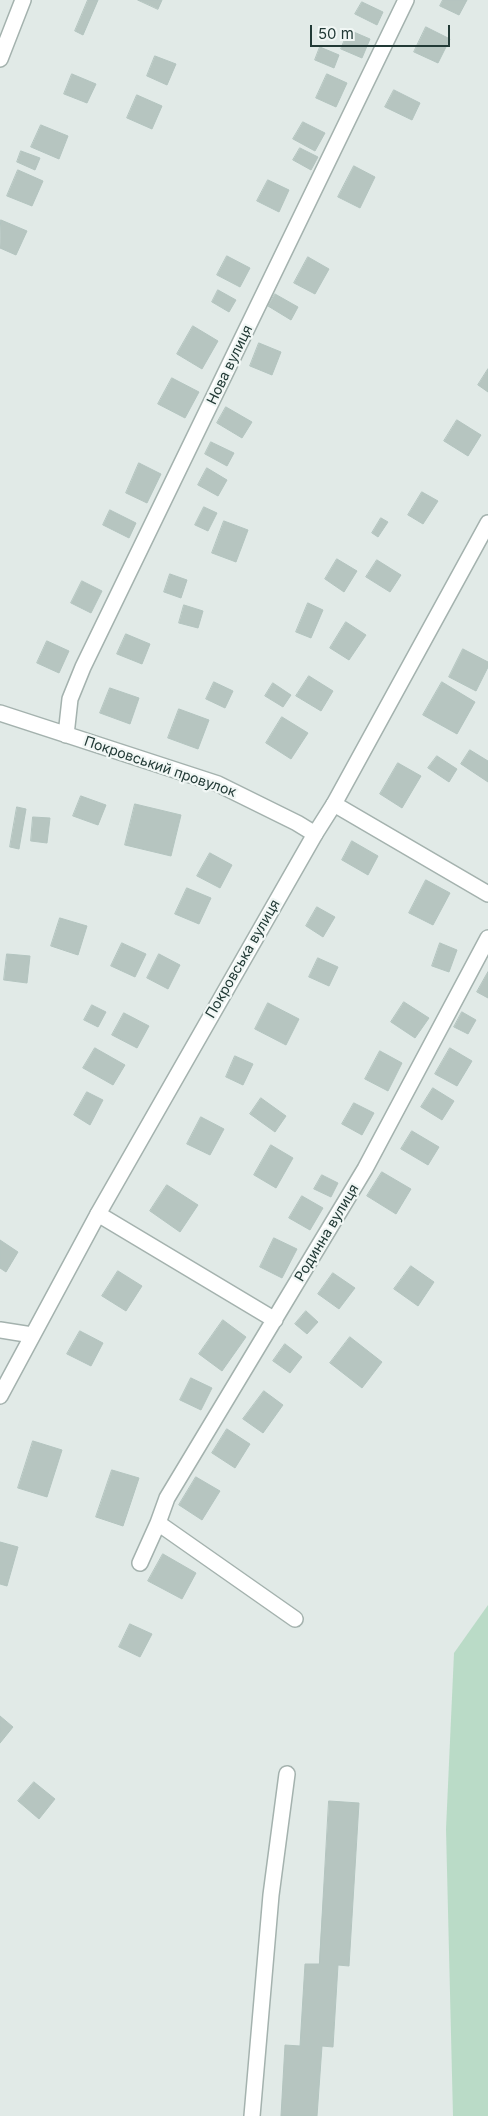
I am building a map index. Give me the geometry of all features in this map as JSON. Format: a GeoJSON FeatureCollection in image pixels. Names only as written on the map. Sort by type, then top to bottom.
{"type":"FeatureCollection","features":[{"type":"Feature","properties":{"kind":"street"},"geometry":{"type":"LineString","coordinates":[[0,60],[23,0]]}},
{"type":"Feature","properties":{"kind":"street","name":"Нова вулиця"},"geometry":{"type":"LineString","coordinates":[[66,734],[70,699],[83,667],[406,0]]}},
{"type":"Feature","properties":{"kind":"street","name":"Покровська вулиця"},"geometry":{"type":"LineString","coordinates":[[0,1396],[98,1214],[315,834],[334,804],[488,523]]}},
{"type":"Feature","properties":{"kind":"street","name":"Покровський провулок"},"geometry":{"type":"LineString","coordinates":[[0,713],[218,784],[297,822],[315,834]]}},
{"type":"Feature","properties":{"kind":"street"},"geometry":{"type":"LineString","coordinates":[[334,804],[488,894]]}},
{"type":"Feature","properties":{"kind":"street","name":"Родинна вулиця"},"geometry":{"type":"LineString","coordinates":[[140,1563],[167,1498],[366,1169],[488,938]]}},
{"type":"Feature","properties":{"kind":"street"},"geometry":{"type":"LineString","coordinates":[[98,1214],[275,1320]]}},
{"type":"Feature","properties":{"kind":"street"},"geometry":{"type":"LineString","coordinates":[[0,1330],[32,1335]]}},
{"type":"Feature","properties":{"kind":"street"},"geometry":{"type":"LineString","coordinates":[[158,1523],[295,1618]]}},
{"type":"Feature","properties":{"kind":"street"},"geometry":{"type":"LineString","coordinates":[[252,2116],[271,1895],[287,1774]]}},
{"type":"Feature","properties":{"kind":"green space"},"geometry":{"type":"Polygon","coordinates":[[[488,1605],[488,2116],[453,2116],[446,1829],[454,1653],[488,1605]]]}},
{"type":"Feature","properties":{"kind":"building"},"geometry":{"type":"Polygon","coordinates":[[[88,0],[98,0],[83,35],[75,31],[88,0]]]}},
{"type":"Feature","properties":{"kind":"building"},"geometry":{"type":"Polygon","coordinates":[[[138,0],[162,0],[158,9],[138,0]]]}},
{"type":"Feature","properties":{"kind":"building"},"geometry":{"type":"Polygon","coordinates":[[[443,0],[467,0],[459,15],[440,6],[443,0]]]}},
{"type":"Feature","properties":{"kind":"building"},"geometry":{"type":"Polygon","coordinates":[[[362,2],[383,12],[377,25],[355,14],[362,2]]]}},
{"type":"Feature","properties":{"kind":"building"},"geometry":{"type":"Polygon","coordinates":[[[426,27],[450,39],[438,63],[414,52],[426,27]]]}},
{"type":"Feature","properties":{"kind":"building"},"geometry":{"type":"Polygon","coordinates":[[[349,30],[370,39],[362,58],[341,49],[349,30]]]}},
{"type":"Feature","properties":{"kind":"building"},"geometry":{"type":"Polygon","coordinates":[[[320,47],[339,55],[334,68],[315,60],[320,47]]]}},
{"type":"Feature","properties":{"kind":"building"},"geometry":{"type":"Polygon","coordinates":[[[155,56],[176,64],[167,85],[147,76],[155,56]]]}},
{"type":"Feature","properties":{"kind":"building"},"geometry":{"type":"Polygon","coordinates":[[[72,74],[96,84],[87,103],[64,94],[72,74]]]}},
{"type":"Feature","properties":{"kind":"building"},"geometry":{"type":"Polygon","coordinates":[[[327,74],[347,83],[336,107],[316,98],[327,74]]]}},
{"type":"Feature","properties":{"kind":"building"},"geometry":{"type":"Polygon","coordinates":[[[394,90],[420,103],[412,120],[385,107],[394,90]]]}},
{"type":"Feature","properties":{"kind":"building"},"geometry":{"type":"Polygon","coordinates":[[[137,95],[162,106],[152,129],[127,118],[137,95]]]}},
{"type":"Feature","properties":{"kind":"building"},"geometry":{"type":"Polygon","coordinates":[[[303,122],[325,133],[315,151],[293,139],[303,122]]]}},
{"type":"Feature","properties":{"kind":"building"},"geometry":{"type":"Polygon","coordinates":[[[41,125],[68,136],[59,159],[31,147],[41,125]]]}},
{"type":"Feature","properties":{"kind":"building"},"geometry":{"type":"Polygon","coordinates":[[[300,148],[318,157],[311,170],[293,160],[300,148]]]}},
{"type":"Feature","properties":{"kind":"building"},"geometry":{"type":"Polygon","coordinates":[[[21,151],[40,158],[35,170],[17,162],[21,151]]]}},
{"type":"Feature","properties":{"kind":"building"},"geometry":{"type":"Polygon","coordinates":[[[354,166],[375,177],[360,208],[338,197],[354,166]]]}},
{"type":"Feature","properties":{"kind":"building"},"geometry":{"type":"Polygon","coordinates":[[[18,170],[43,181],[32,206],[7,196],[18,170]]]}},
{"type":"Feature","properties":{"kind":"building"},"geometry":{"type":"Polygon","coordinates":[[[268,180],[289,190],[279,212],[257,201],[268,180]]]}},
{"type":"Feature","properties":{"kind":"building"},"geometry":{"type":"Polygon","coordinates":[[[1,220],[27,231],[16,255],[0,248],[1,220]]]}},
{"type":"Feature","properties":{"kind":"building"},"geometry":{"type":"Polygon","coordinates":[[[227,256],[250,268],[240,287],[217,275],[227,256]]]}},
{"type":"Feature","properties":{"kind":"building"},"geometry":{"type":"Polygon","coordinates":[[[308,257],[329,269],[315,294],[294,283],[308,257]]]}},
{"type":"Feature","properties":{"kind":"building"},"geometry":{"type":"Polygon","coordinates":[[[218,290],[236,300],[229,312],[212,302],[218,290]]]}},
{"type":"Feature","properties":{"kind":"building"},"geometry":{"type":"Polygon","coordinates":[[[275,294],[298,307],[291,320],[268,306],[275,294]]]}},
{"type":"Feature","properties":{"kind":"building"},"geometry":{"type":"Polygon","coordinates":[[[193,326],[218,341],[202,369],[177,354],[193,326]]]}},
{"type":"Feature","properties":{"kind":"building"},"geometry":{"type":"Polygon","coordinates":[[[259,343],[281,352],[272,375],[250,366],[259,343]]]}},
{"type":"Feature","properties":{"kind":"building"},"geometry":{"type":"Polygon","coordinates":[[[488,369],[488,392],[478,385],[488,369]]]}},
{"type":"Feature","properties":{"kind":"building"},"geometry":{"type":"Polygon","coordinates":[[[172,378],[199,392],[185,418],[158,404],[172,378]]]}},
{"type":"Feature","properties":{"kind":"building"},"geometry":{"type":"Polygon","coordinates":[[[226,407],[252,422],[242,438],[217,423],[226,407]]]}},
{"type":"Feature","properties":{"kind":"building"},"geometry":{"type":"Polygon","coordinates":[[[457,420],[481,435],[468,456],[444,441],[457,420]]]}},
{"type":"Feature","properties":{"kind":"building"},"geometry":{"type":"Polygon","coordinates":[[[211,442],[234,453],[227,466],[205,454],[211,442]]]}},
{"type":"Feature","properties":{"kind":"building"},"geometry":{"type":"Polygon","coordinates":[[[139,463],[161,474],[147,503],[126,493],[139,463]]]}},
{"type":"Feature","properties":{"kind":"building"},"geometry":{"type":"Polygon","coordinates":[[[207,468],[227,480],[218,496],[198,485],[207,468]]]}},
{"type":"Feature","properties":{"kind":"building"},"geometry":{"type":"Polygon","coordinates":[[[422,492],[438,501],[423,524],[408,515],[422,492]]]}},
{"type":"Feature","properties":{"kind":"building"},"geometry":{"type":"Polygon","coordinates":[[[204,507],[217,513],[208,531],[195,525],[204,507]]]}},
{"type":"Feature","properties":{"kind":"building"},"geometry":{"type":"Polygon","coordinates":[[[110,510],[136,523],[129,538],[103,525],[110,510]]]}},
{"type":"Feature","properties":{"kind":"building"},"geometry":{"type":"Polygon","coordinates":[[[381,518],[388,522],[378,537],[372,533],[381,518]]]}},
{"type":"Feature","properties":{"kind":"building"},"geometry":{"type":"Polygon","coordinates":[[[224,521],[248,530],[236,562],[212,553],[224,521]]]}},
{"type":"Feature","properties":{"kind":"building"},"geometry":{"type":"Polygon","coordinates":[[[337,559],[357,571],[344,592],[325,579],[337,559]]]}},
{"type":"Feature","properties":{"kind":"building"},"geometry":{"type":"Polygon","coordinates":[[[377,560],[401,575],[390,592],[366,577],[377,560]]]}},
{"type":"Feature","properties":{"kind":"building"},"geometry":{"type":"Polygon","coordinates":[[[170,574],[187,580],[181,598],[164,592],[170,574]]]}},
{"type":"Feature","properties":{"kind":"building"},"geometry":{"type":"Polygon","coordinates":[[[82,581],[102,591],[91,613],[71,603],[82,581]]]}},
{"type":"Feature","properties":{"kind":"building"},"geometry":{"type":"Polygon","coordinates":[[[308,603],[323,610],[311,638],[296,632],[308,603]]]}},
{"type":"Feature","properties":{"kind":"building"},"geometry":{"type":"Polygon","coordinates":[[[184,605],[203,611],[198,628],[179,623],[184,605]]]}},
{"type":"Feature","properties":{"kind":"building"},"geometry":{"type":"Polygon","coordinates":[[[346,622],[366,635],[349,660],[330,648],[346,622]]]}},
{"type":"Feature","properties":{"kind":"building"},"geometry":{"type":"Polygon","coordinates":[[[126,634],[150,644],[142,664],[117,654],[126,634]]]}},
{"type":"Feature","properties":{"kind":"building"},"geometry":{"type":"Polygon","coordinates":[[[47,641],[69,651],[59,673],[37,663],[47,641]]]}},
{"type":"Feature","properties":{"kind":"building"},"geometry":{"type":"Polygon","coordinates":[[[463,649],[488,662],[488,667],[476,691],[449,677],[463,649]]]}},
{"type":"Feature","properties":{"kind":"building"},"geometry":{"type":"Polygon","coordinates":[[[309,676],[333,691],[321,711],[296,696],[309,676]]]}},
{"type":"Feature","properties":{"kind":"building"},"geometry":{"type":"Polygon","coordinates":[[[214,682],[233,691],[225,708],[206,699],[214,682]]]}},
{"type":"Feature","properties":{"kind":"building"},"geometry":{"type":"Polygon","coordinates":[[[442,682],[475,702],[457,734],[423,715],[442,682]]]}},
{"type":"Feature","properties":{"kind":"building"},"geometry":{"type":"Polygon","coordinates":[[[273,683],[291,695],[283,707],[265,696],[273,683]]]}},
{"type":"Feature","properties":{"kind":"building"},"geometry":{"type":"Polygon","coordinates":[[[110,688],[139,698],[130,724],[100,713],[110,688]]]}},
{"type":"Feature","properties":{"kind":"building"},"geometry":{"type":"Polygon","coordinates":[[[179,709],[209,720],[198,749],[168,738],[179,709]]]}},
{"type":"Feature","properties":{"kind":"building"},"geometry":{"type":"Polygon","coordinates":[[[282,717],[308,733],[291,759],[266,743],[282,717]]]}},
{"type":"Feature","properties":{"kind":"building"},"geometry":{"type":"Polygon","coordinates":[[[470,750],[488,761],[488,782],[461,764],[470,750]]]}},
{"type":"Feature","properties":{"kind":"building"},"geometry":{"type":"Polygon","coordinates":[[[437,756],[457,769],[449,782],[428,768],[437,756]]]}},
{"type":"Feature","properties":{"kind":"building"},"geometry":{"type":"Polygon","coordinates":[[[398,763],[421,776],[402,808],[380,794],[398,763]]]}},
{"type":"Feature","properties":{"kind":"building"},"geometry":{"type":"Polygon","coordinates":[[[81,796],[106,805],[98,825],[73,816],[81,796]]]}},
{"type":"Feature","properties":{"kind":"building"},"geometry":{"type":"Polygon","coordinates":[[[135,804],[181,815],[171,856],[125,845],[135,804]]]}},
{"type":"Feature","properties":{"kind":"building"},"geometry":{"type":"Polygon","coordinates":[[[17,807],[26,809],[19,849],[10,847],[17,807]]]}},
{"type":"Feature","properties":{"kind":"building"},"geometry":{"type":"Polygon","coordinates":[[[33,817],[50,818],[47,843],[31,841],[33,817]]]}},
{"type":"Feature","properties":{"kind":"building"},"geometry":{"type":"Polygon","coordinates":[[[352,841],[378,856],[368,875],[342,860],[352,841]]]}},
{"type":"Feature","properties":{"kind":"building"},"geometry":{"type":"Polygon","coordinates":[[[210,853],[232,865],[220,888],[197,876],[210,853]]]}},
{"type":"Feature","properties":{"kind":"building"},"geometry":{"type":"Polygon","coordinates":[[[426,880],[450,893],[433,925],[409,913],[426,880]]]}},
{"type":"Feature","properties":{"kind":"building"},"geometry":{"type":"Polygon","coordinates":[[[187,888],[211,898],[199,924],[175,914],[187,888]]]}},
{"type":"Feature","properties":{"kind":"building"},"geometry":{"type":"Polygon","coordinates":[[[317,907],[335,917],[323,937],[306,926],[317,907]]]}},
{"type":"Feature","properties":{"kind":"building"},"geometry":{"type":"Polygon","coordinates":[[[60,918],[87,926],[78,955],[51,946],[60,918]]]}},
{"type":"Feature","properties":{"kind":"building"},"geometry":{"type":"Polygon","coordinates":[[[122,943],[146,954],[135,977],[111,966],[122,943]]]}},
{"type":"Feature","properties":{"kind":"building"},"geometry":{"type":"Polygon","coordinates":[[[440,943],[457,950],[449,972],[432,966],[440,943]]]}},
{"type":"Feature","properties":{"kind":"building"},"geometry":{"type":"Polygon","coordinates":[[[7,954],[30,956],[27,983],[4,980],[7,954]]]}},
{"type":"Feature","properties":{"kind":"building"},"geometry":{"type":"Polygon","coordinates":[[[159,954],[180,965],[168,989],[147,978],[159,954]]]}},
{"type":"Feature","properties":{"kind":"building"},"geometry":{"type":"Polygon","coordinates":[[[318,958],[338,967],[329,986],[309,977],[318,958]]]}},
{"type":"Feature","properties":{"kind":"building"},"geometry":{"type":"Polygon","coordinates":[[[488,972],[488,998],[477,992],[488,972]]]}},
{"type":"Feature","properties":{"kind":"building"},"geometry":{"type":"Polygon","coordinates":[[[404,1002],[429,1018],[415,1038],[391,1022],[404,1002]]]}},
{"type":"Feature","properties":{"kind":"building"},"geometry":{"type":"Polygon","coordinates":[[[268,1003],[299,1019],[286,1045],[255,1029],[268,1003]]]}},
{"type":"Feature","properties":{"kind":"building"},"geometry":{"type":"Polygon","coordinates":[[[92,1005],[106,1012],[98,1027],[84,1020],[92,1005]]]}},
{"type":"Feature","properties":{"kind":"building"},"geometry":{"type":"Polygon","coordinates":[[[462,1012],[476,1020],[468,1034],[454,1027],[462,1012]]]}},
{"type":"Feature","properties":{"kind":"building"},"geometry":{"type":"Polygon","coordinates":[[[124,1013],[149,1026],[137,1048],[112,1035],[124,1013]]]}},
{"type":"Feature","properties":{"kind":"building"},"geometry":{"type":"Polygon","coordinates":[[[95,1048],[125,1065],[113,1085],[83,1068],[95,1048]]]}},
{"type":"Feature","properties":{"kind":"building"},"geometry":{"type":"Polygon","coordinates":[[[450,1048],[472,1061],[457,1086],[435,1074],[450,1048]]]}},
{"type":"Feature","properties":{"kind":"building"},"geometry":{"type":"Polygon","coordinates":[[[380,1051],[402,1063],[388,1091],[365,1079],[380,1051]]]}},
{"type":"Feature","properties":{"kind":"building"},"geometry":{"type":"Polygon","coordinates":[[[235,1056],[253,1064],[243,1085],[226,1077],[235,1056]]]}},
{"type":"Feature","properties":{"kind":"building"},"geometry":{"type":"Polygon","coordinates":[[[433,1088],[454,1101],[442,1120],[421,1107],[433,1088]]]}},
{"type":"Feature","properties":{"kind":"building"},"geometry":{"type":"Polygon","coordinates":[[[87,1092],[103,1100],[90,1125],[74,1115],[87,1092]]]}},
{"type":"Feature","properties":{"kind":"building"},"geometry":{"type":"Polygon","coordinates":[[[261,1098],[286,1116],[275,1132],[250,1114],[261,1098]]]}},
{"type":"Feature","properties":{"kind":"building"},"geometry":{"type":"Polygon","coordinates":[[[354,1103],[374,1113],[362,1135],[342,1124],[354,1103]]]}},
{"type":"Feature","properties":{"kind":"building"},"geometry":{"type":"Polygon","coordinates":[[[201,1117],[224,1129],[210,1155],[187,1144],[201,1117]]]}},
{"type":"Feature","properties":{"kind":"building"},"geometry":{"type":"Polygon","coordinates":[[[412,1131],[439,1147],[428,1165],[401,1149],[412,1131]]]}},
{"type":"Feature","properties":{"kind":"building"},"geometry":{"type":"Polygon","coordinates":[[[271,1145],[293,1158],[276,1188],[254,1175],[271,1145]]]}},
{"type":"Feature","properties":{"kind":"building"},"geometry":{"type":"Polygon","coordinates":[[[382,1172],[411,1189],[396,1214],[367,1196],[382,1172]]]}},
{"type":"Feature","properties":{"kind":"building"},"geometry":{"type":"Polygon","coordinates":[[[322,1175],[338,1183],[331,1197],[314,1189],[322,1175]]]}},
{"type":"Feature","properties":{"kind":"building"},"geometry":{"type":"Polygon","coordinates":[[[167,1185],[198,1205],[180,1232],[150,1211],[167,1185]]]}},
{"type":"Feature","properties":{"kind":"building"},"geometry":{"type":"Polygon","coordinates":[[[302,1196],[323,1208],[310,1230],[289,1218],[302,1196]]]}},
{"type":"Feature","properties":{"kind":"building"},"geometry":{"type":"Polygon","coordinates":[[[274,1238],[297,1249],[282,1278],[260,1267],[274,1238]]]}},
{"type":"Feature","properties":{"kind":"building"},"geometry":{"type":"Polygon","coordinates":[[[0,1240],[18,1252],[6,1272],[0,1268],[0,1240]]]}},
{"type":"Feature","properties":{"kind":"building"},"geometry":{"type":"Polygon","coordinates":[[[411,1266],[434,1282],[418,1306],[394,1289],[411,1266]]]}},
{"type":"Feature","properties":{"kind":"building"},"geometry":{"type":"Polygon","coordinates":[[[118,1271],[142,1286],[126,1311],[102,1296],[118,1271]]]}},
{"type":"Feature","properties":{"kind":"building"},"geometry":{"type":"Polygon","coordinates":[[[333,1273],[355,1288],[339,1309],[318,1294],[333,1273]]]}},
{"type":"Feature","properties":{"kind":"building"},"geometry":{"type":"Polygon","coordinates":[[[306,1311],[318,1322],[307,1334],[295,1324],[306,1311]]]}},
{"type":"Feature","properties":{"kind":"building"},"geometry":{"type":"Polygon","coordinates":[[[223,1320],[246,1337],[222,1371],[199,1354],[223,1320]]]}},
{"type":"Feature","properties":{"kind":"building"},"geometry":{"type":"Polygon","coordinates":[[[80,1331],[103,1343],[91,1366],[67,1354],[80,1331]]]}},
{"type":"Feature","properties":{"kind":"building"},"geometry":{"type":"Polygon","coordinates":[[[350,1337],[382,1362],[362,1388],[330,1363],[350,1337]]]}},
{"type":"Feature","properties":{"kind":"building"},"geometry":{"type":"Polygon","coordinates":[[[285,1344],[302,1357],[290,1373],[273,1361],[285,1344]]]}},
{"type":"Feature","properties":{"kind":"building"},"geometry":{"type":"Polygon","coordinates":[[[191,1378],[212,1388],[201,1410],[180,1400],[191,1378]]]}},
{"type":"Feature","properties":{"kind":"building"},"geometry":{"type":"Polygon","coordinates":[[[264,1391],[283,1405],[263,1433],[243,1419],[264,1391]]]}},
{"type":"Feature","properties":{"kind":"building"},"geometry":{"type":"Polygon","coordinates":[[[227,1429],[250,1444],[235,1468],[212,1453],[227,1429]]]}},
{"type":"Feature","properties":{"kind":"building"},"geometry":{"type":"Polygon","coordinates":[[[33,1441],[62,1450],[47,1497],[18,1488],[33,1441]]]}},
{"type":"Feature","properties":{"kind":"building"},"geometry":{"type":"Polygon","coordinates":[[[112,1470],[139,1478],[123,1526],[96,1517],[112,1470]]]}},
{"type":"Feature","properties":{"kind":"building"},"geometry":{"type":"Polygon","coordinates":[[[196,1477],[220,1491],[202,1520],[179,1505],[196,1477]]]}},
{"type":"Feature","properties":{"kind":"building"},"geometry":{"type":"Polygon","coordinates":[[[0,1542],[18,1547],[7,1586],[0,1584],[0,1542]]]}},
{"type":"Feature","properties":{"kind":"building"},"geometry":{"type":"Polygon","coordinates":[[[163,1554],[196,1573],[182,1599],[148,1581],[163,1554]]]}},
{"type":"Feature","properties":{"kind":"building"},"geometry":{"type":"Polygon","coordinates":[[[130,1624],[152,1634],[140,1657],[119,1647],[130,1624]]]}},
{"type":"Feature","properties":{"kind":"building"},"geometry":{"type":"Polygon","coordinates":[[[0,1716],[13,1727],[0,1743],[0,1716]]]}},
{"type":"Feature","properties":{"kind":"building"},"geometry":{"type":"Polygon","coordinates":[[[34,1782],[55,1799],[39,1819],[18,1801],[34,1782]]]}},
{"type":"Feature","properties":{"kind":"building"},"geometry":{"type":"Polygon","coordinates":[[[329,1801],[359,1803],[349,1966],[338,1965],[333,2047],[322,2046],[317,2116],[281,2116],[285,2045],[300,2046],[305,1964],[319,1964],[329,1801]]]}}]}
